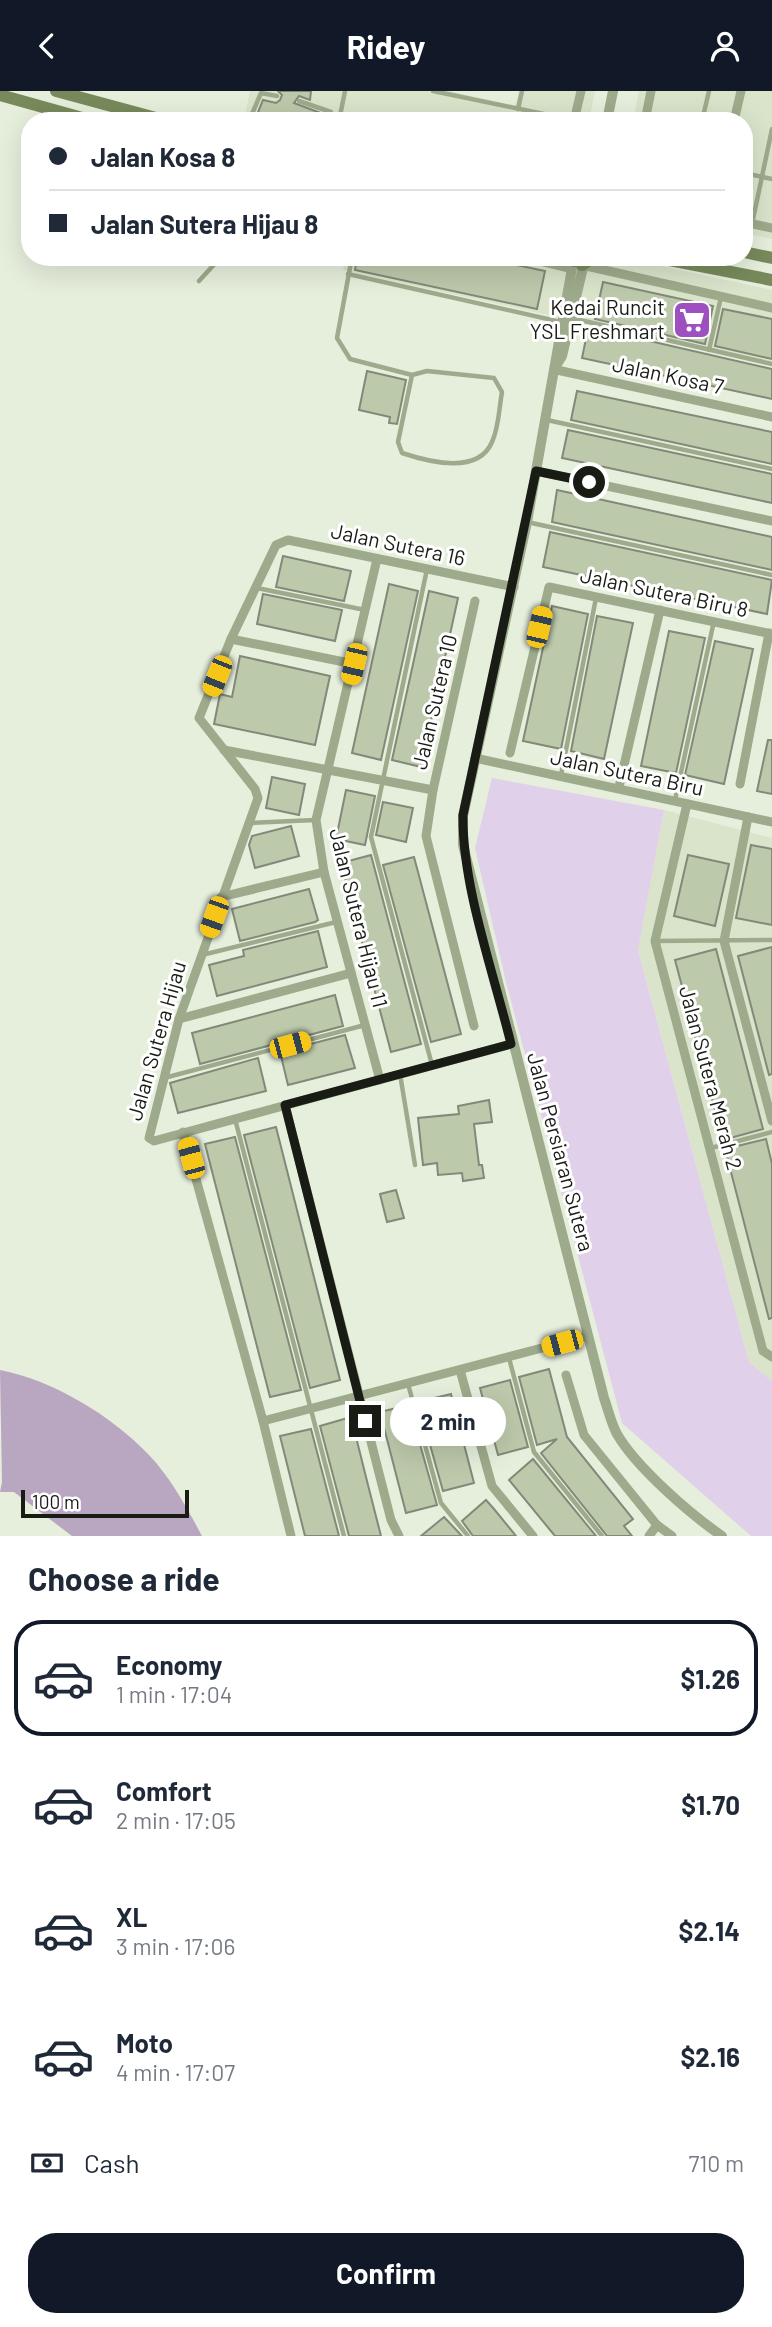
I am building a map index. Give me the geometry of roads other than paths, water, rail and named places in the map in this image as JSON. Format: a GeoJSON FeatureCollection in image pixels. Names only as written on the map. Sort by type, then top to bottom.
{"type":"FeatureCollection","features":[{"type":"Feature","properties":{"kind":"main road"},"geometry":{"type":"LineString","coordinates":[[56,91],[134,112]]}},
{"type":"Feature","properties":{"kind":"main road"},"geometry":{"type":"LineString","coordinates":[[1,96],[60,112]]}},
{"type":"Feature","properties":{"kind":"main road"},"geometry":{"type":"LineString","coordinates":[[753,254],[772,258]]}},
{"type":"Feature","properties":{"kind":"main road"},"geometry":{"type":"LineString","coordinates":[[700,266],[772,280]]}},
{"type":"Feature","properties":{"kind":"street"},"geometry":{"type":"LineString","coordinates":[[576,112],[580,91]]}},
{"type":"Feature","properties":{"kind":"street"},"geometry":{"type":"LineString","coordinates":[[609,112],[613,91]]}},
{"type":"Feature","properties":{"kind":"street"},"geometry":{"type":"LineString","coordinates":[[647,112],[651,91]]}},
{"type":"Feature","properties":{"kind":"street"},"geometry":{"type":"LineString","coordinates":[[736,112],[741,91]]}},
{"type":"Feature","properties":{"kind":"street"},"geometry":{"type":"LineString","coordinates":[[753,224],[772,228]]}},
{"type":"Feature","properties":{"kind":"street","name":"Jalan Persiaran Sutera"},"geometry":{"type":"LineString","coordinates":[[576,266],[562,356],[557,367],[514,587],[463,815],[463,845],[511,1044],[616,1433],[696,1519],[722,1536]]}},
{"type":"Feature","properties":{"kind":"street"},"geometry":{"type":"LineString","coordinates":[[598,266],[772,308]]}},
{"type":"Feature","properties":{"kind":"street","name":"Jalan Kosa 7"},"geometry":{"type":"LineString","coordinates":[[557,367],[772,417]]}},
{"type":"Feature","properties":{"kind":"street"},"geometry":{"type":"LineString","coordinates":[[536,471],[772,521]]}},
{"type":"Feature","properties":{"kind":"street","name":"Jalan Sutera 16"},"geometry":{"type":"LineString","coordinates":[[276,545],[288,540],[514,587]]}},
{"type":"Feature","properties":{"kind":"street","name":"Jalan Sutera Hijau"},"geometry":{"type":"LineString","coordinates":[[183,1132],[154,1141],[149,1138],[179,1019],[247,823],[257,803],[257,793],[199,718],[276,545]]}},
{"type":"Feature","properties":{"kind":"street","name":"Jalan Sutera Hijau 11"},"geometry":{"type":"LineString","coordinates":[[377,559],[316,820],[324,872],[380,1080]]}},
{"type":"Feature","properties":{"kind":"street","name":"Jalan Sutera Biru 8"},"geometry":{"type":"LineString","coordinates":[[510,753],[549,587],[771,633]]}},
{"type":"Feature","properties":{"kind":"street","name":"Jalan Sutera 10"},"geometry":{"type":"LineString","coordinates":[[224,750],[330,768],[433,790],[475,601]]}},
{"type":"Feature","properties":{"kind":"street"},"geometry":{"type":"LineString","coordinates":[[619,787],[660,610]]}},
{"type":"Feature","properties":{"kind":"street"},"geometry":{"type":"LineString","coordinates":[[740,784],[771,633]]}},
{"type":"Feature","properties":{"kind":"street"},"geometry":{"type":"LineString","coordinates":[[232,639],[354,664]]}},
{"type":"Feature","properties":{"kind":"street","name":"Jalan Sutera Biru"},"geometry":{"type":"LineString","coordinates":[[475,758],[619,787],[772,823]]}},
{"type":"Feature","properties":{"kind":"street"},"geometry":{"type":"LineString","coordinates":[[433,790],[426,836],[474,1026]]}},
{"type":"Feature","properties":{"kind":"street","name":"Jalan Sutera Merah 2"},"geometry":{"type":"LineString","coordinates":[[687,804],[655,941],[710,1148],[772,1357]]}},
{"type":"Feature","properties":{"kind":"street"},"geometry":{"type":"LineString","coordinates":[[748,817],[724,941],[772,1121]]}},
{"type":"Feature","properties":{"kind":"street"},"geometry":{"type":"LineString","coordinates":[[221,897],[324,872]]}},
{"type":"Feature","properties":{"kind":"street"},"geometry":{"type":"LineString","coordinates":[[179,1019],[351,973]]}},
{"type":"Feature","properties":{"kind":"street"},"geometry":{"type":"LineString","coordinates":[[291,1536],[263,1421],[183,1132],[511,1044]]}},
{"type":"Feature","properties":{"kind":"street"},"geometry":{"type":"LineString","coordinates":[[285,1105],[358,1396],[391,1520],[399,1536]]}},
{"type":"Feature","properties":{"kind":"street"},"geometry":{"type":"LineString","coordinates":[[263,1421],[588,1336]]}},
{"type":"Feature","properties":{"kind":"street"},"geometry":{"type":"LineString","coordinates":[[460,1370],[492,1486],[533,1536]]}},
{"type":"Feature","properties":{"kind":"street"},"geometry":{"type":"LineString","coordinates":[[566,1375],[584,1435],[657,1525],[672,1536]]}},
{"type":"Feature","properties":{"kind":"street"},"geometry":{"type":"LineString","coordinates":[[649,1536],[657,1525]]}},
{"type":"Feature","properties":{"kind":"lane"},"geometry":{"type":"LineString","coordinates":[[341,112],[345,91]]}},
{"type":"Feature","properties":{"kind":"lane"},"geometry":{"type":"LineString","coordinates":[[433,91],[532,112]]}},
{"type":"Feature","properties":{"kind":"lane"},"geometry":{"type":"LineString","coordinates":[[518,109],[522,91]]}},
{"type":"Feature","properties":{"kind":"lane"},"geometry":{"type":"LineString","coordinates":[[704,112],[709,91]]}},
{"type":"Feature","properties":{"kind":"lane"},"geometry":{"type":"LineString","coordinates":[[253,112],[261,93],[277,96]]}},
{"type":"Feature","properties":{"kind":"lane"},"geometry":{"type":"LineString","coordinates":[[299,101],[331,112]]}},
{"type":"Feature","properties":{"kind":"lane"},"geometry":{"type":"LineString","coordinates":[[753,207],[772,129]]}},
{"type":"Feature","properties":{"kind":"lane"},"geometry":{"type":"LineString","coordinates":[[753,175],[772,179]]}},
{"type":"Feature","properties":{"kind":"lane"},"geometry":{"type":"LineString","coordinates":[[199,281],[213,266]]}},
{"type":"Feature","properties":{"kind":"lane"},"geometry":{"type":"LineString","coordinates":[[350,266],[337,338],[343,350],[350,359],[412,375],[427,371],[494,378],[502,393],[493,440],[486,453],[463,463],[418,459],[402,453],[398,442],[412,375]]}},
{"type":"Feature","properties":{"kind":"lane"},"geometry":{"type":"LineString","coordinates":[[348,274],[772,363]]}},
{"type":"Feature","properties":{"kind":"lane"},"geometry":{"type":"LineString","coordinates":[[709,350],[722,296]]}},
{"type":"Feature","properties":{"kind":"lane"},"geometry":{"type":"LineString","coordinates":[[547,420],[772,469]]}},
{"type":"Feature","properties":{"kind":"lane"},"geometry":{"type":"LineString","coordinates":[[527,522],[772,575]]}},
{"type":"Feature","properties":{"kind":"lane"},"geometry":{"type":"LineString","coordinates":[[427,569],[371,837],[432,1065]]}},
{"type":"Feature","properties":{"kind":"lane"},"geometry":{"type":"LineString","coordinates":[[256,587],[366,611]]}},
{"type":"Feature","properties":{"kind":"lane"},"geometry":{"type":"LineString","coordinates":[[560,775],[597,597]]}},
{"type":"Feature","properties":{"kind":"lane"},"geometry":{"type":"LineString","coordinates":[[675,801],[714,621]]}},
{"type":"Feature","properties":{"kind":"lane"},"geometry":{"type":"LineString","coordinates":[[247,823],[316,820]]}},
{"type":"Feature","properties":{"kind":"lane"},"geometry":{"type":"LineString","coordinates":[[200,956],[337,922]]}},
{"type":"Feature","properties":{"kind":"lane"},"geometry":{"type":"LineString","coordinates":[[655,941],[772,940]]}},
{"type":"Feature","properties":{"kind":"lane"},"geometry":{"type":"LineString","coordinates":[[164,1077],[366,1025]]}},
{"type":"Feature","properties":{"kind":"lane"},"geometry":{"type":"LineString","coordinates":[[400,1074],[415,1165]]}},
{"type":"Feature","properties":{"kind":"lane"},"geometry":{"type":"LineString","coordinates":[[235,1118],[344,1536]]}},
{"type":"Feature","properties":{"kind":"lane"},"geometry":{"type":"LineString","coordinates":[[710,1148],[772,1132]]}},
{"type":"Feature","properties":{"kind":"lane"},"geometry":{"type":"LineString","coordinates":[[509,1357],[534,1452],[602,1536]]}},
{"type":"Feature","properties":{"kind":"lane"},"geometry":{"type":"LineString","coordinates":[[408,1383],[440,1503],[468,1536]]}},
{"type":"Feature","properties":{"kind":"place","name":"Kedai Runcit YSL Freshmart"},"geometry":{"type":"Point","coordinates":[692,320]}}]}
